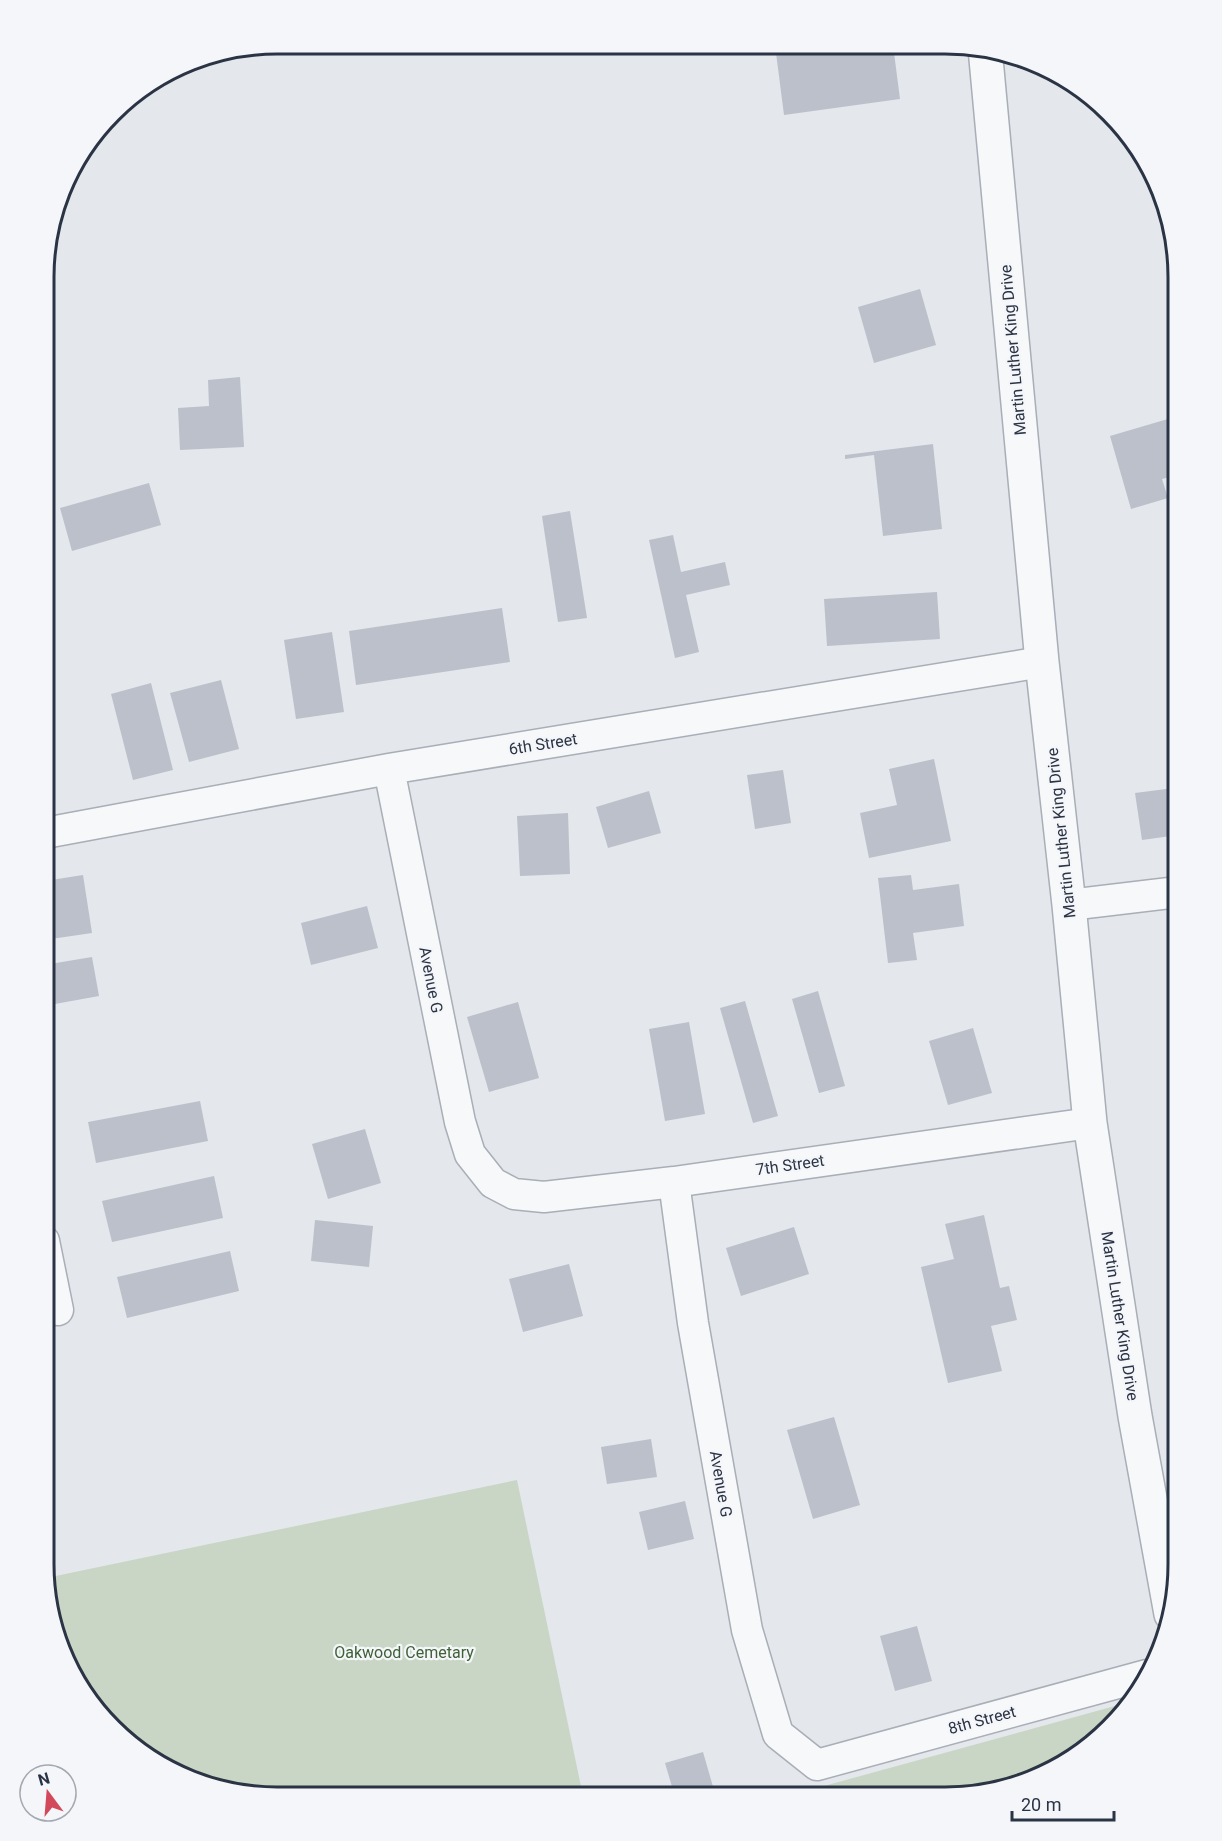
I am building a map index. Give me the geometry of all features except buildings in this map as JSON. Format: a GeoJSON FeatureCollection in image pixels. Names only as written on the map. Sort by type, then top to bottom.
{"type":"FeatureCollection","features":[{"type":"Feature","properties":{"kind":"street","name":"Martin Luther King Drive"},"geometry":{"type":"LineString","coordinates":[[986,58],[1042,662],[1090,1123],[1135,1416],[1167,1589]]}},
{"type":"Feature","properties":{"kind":"street","name":"6th Street"},"geometry":{"type":"LineString","coordinates":[[54,831],[389,769],[1042,662]]}},
{"type":"Feature","properties":{"kind":"street","name":"Avenue G"},"geometry":{"type":"LineString","coordinates":[[389,769],[460,1122],[470,1154],[493,1183]]}},
{"type":"Feature","properties":{"kind":"street"},"geometry":{"type":"LineString","coordinates":[[1069,904],[1168,893]]}},
{"type":"Feature","properties":{"kind":"street","name":"7th Street"},"geometry":{"type":"LineString","coordinates":[[493,1183],[514,1194],[544,1197],[674,1182],[1090,1123]]}},
{"type":"Feature","properties":{"kind":"street","name":"Avenue G"},"geometry":{"type":"LineString","coordinates":[[674,1182],[693,1323],[747,1630],[778,1734],[817,1765]]}},
{"type":"Feature","properties":{"kind":"street"},"geometry":{"type":"LineString","coordinates":[[54,1290],[58,1310]]}},
{"type":"Feature","properties":{"kind":"street","name":"8th Street"},"geometry":{"type":"LineString","coordinates":[[817,1765],[1137,1678]]}},
{"type":"Feature","properties":{"kind":"green space","name":"Oakwood Cemetary"},"geometry":{"type":"Polygon","coordinates":[[[517,1480],[581,1787],[262,1787],[233,1783],[192,1770],[165,1757],[141,1741],[119,1722],[100,1700],[77,1663],[66,1636],[58,1608],[54,1576],[517,1480]]]}},
{"type":"Feature","properties":{"kind":"green space"},"geometry":{"type":"Polygon","coordinates":[[[1118,1705],[1092,1732],[1057,1757],[1017,1775],[989,1783],[960,1787],[820,1787],[1118,1705]]]}}]}
